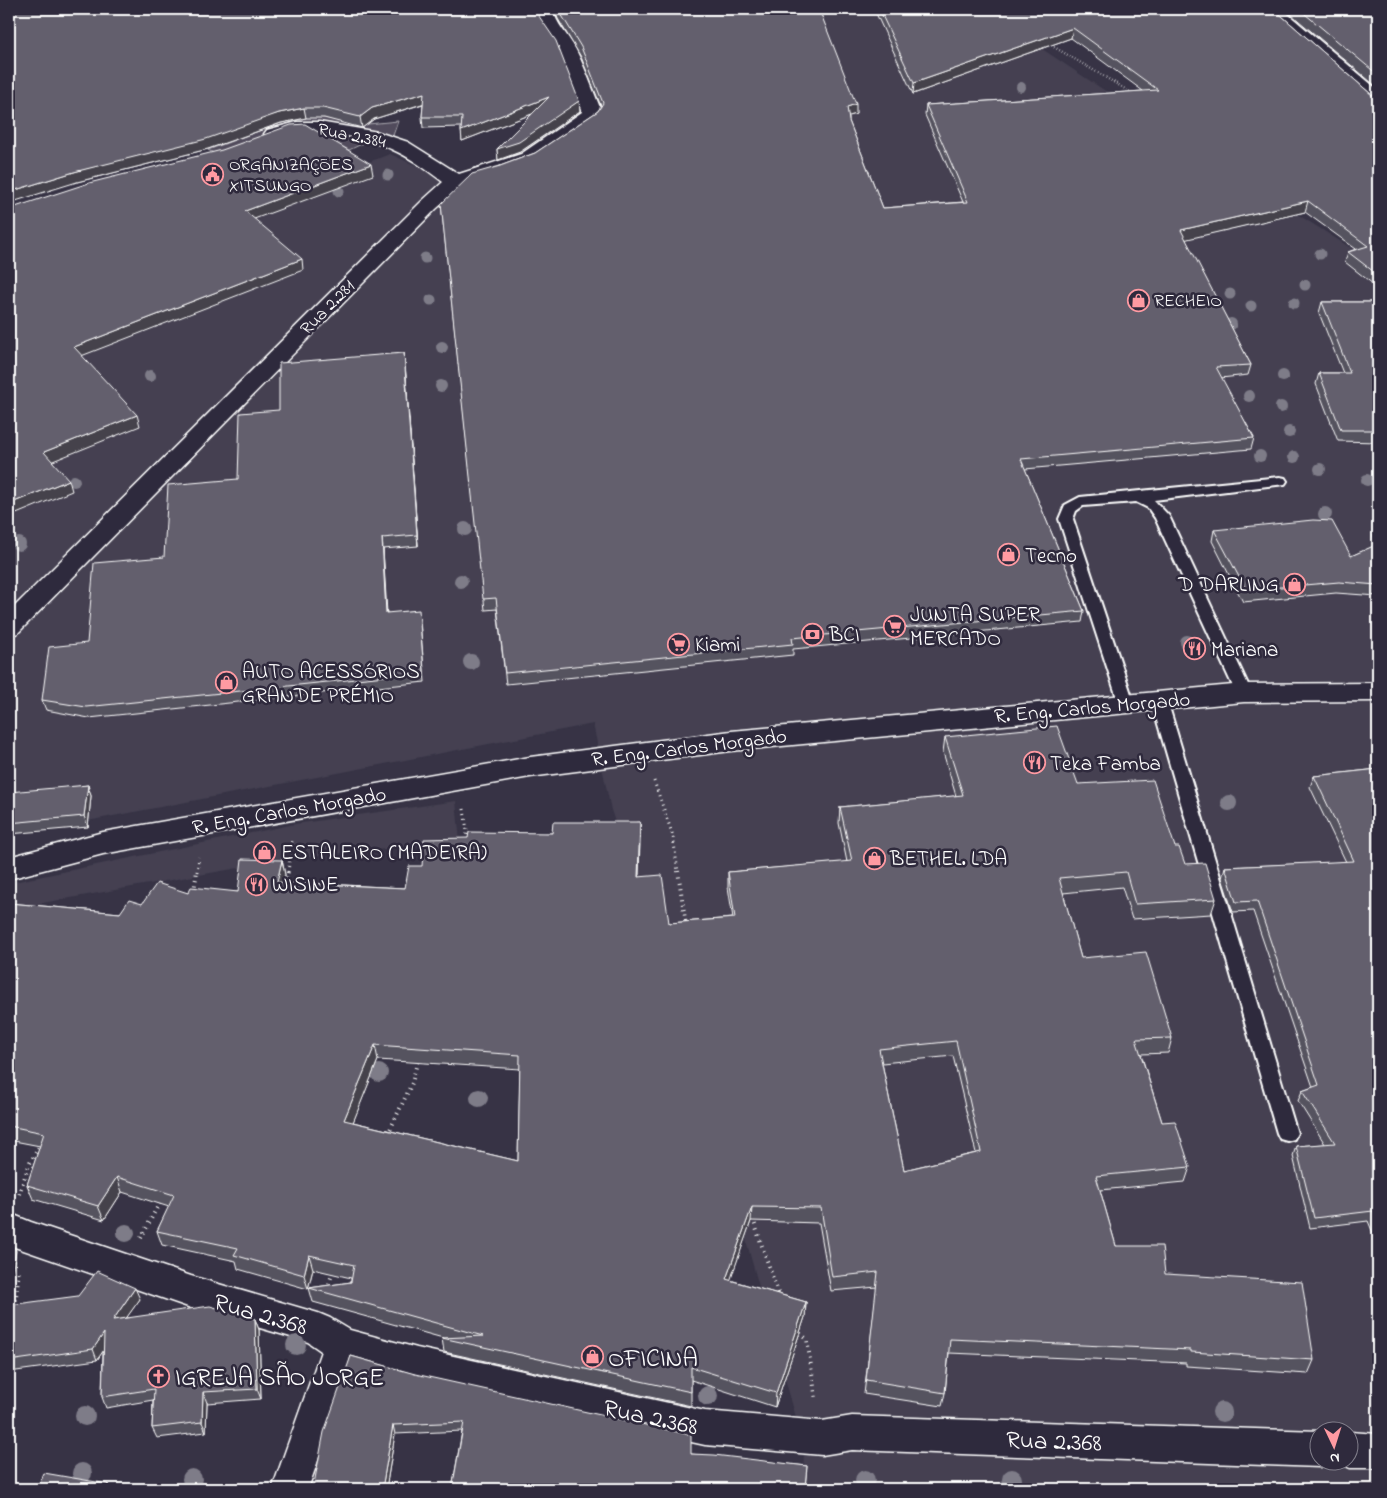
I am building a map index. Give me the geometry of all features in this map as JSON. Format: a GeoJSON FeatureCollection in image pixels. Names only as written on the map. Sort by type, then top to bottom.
{"type":"FeatureCollection","features":[{"type":"Feature","properties":{"kind":"street","name":"Rua 2.281"},"geometry":{"type":"LineString","coordinates":[[9,627],[429,204],[456,181],[493,171],[528,158],[590,116],[592,112],[568,52],[556,29],[545,18],[544,9]]}},
{"type":"Feature","properties":{"kind":"street"},"geometry":{"type":"LineString","coordinates":[[1272,9],[1378,100]]}},
{"type":"Feature","properties":{"kind":"street","name":"Rua 2.384"},"geometry":{"type":"LineString","coordinates":[[261,139],[288,129],[324,126],[400,144],[456,181]]}},
{"type":"Feature","properties":{"kind":"street","name":"R. Eng. Carlos Morgado"},"geometry":{"type":"LineString","coordinates":[[9,868],[103,842],[530,767],[644,752],[731,741],[1244,692],[1378,692]]}},
{"type":"Feature","properties":{"kind":"street","name":"Rua 2.368"},"geometry":{"type":"LineString","coordinates":[[18,1233],[124,1270],[417,1365],[704,1428],[822,1438],[852,1433],[1310,1449]]}},
{"type":"Feature","properties":{"kind":"street"},"geometry":{"type":"LineString","coordinates":[[290,1489],[329,1336]]}},
{"type":"Feature","properties":{"kind":"street"},"geometry":{"type":"LineString","coordinates":[[1360,1450],[1378,1451]]}},
{"type":"Feature","properties":{"kind":"lane"},"geometry":{"type":"LineString","coordinates":[[1126,703],[1066,518],[1070,508],[1080,502],[1280,481]]}},
{"type":"Feature","properties":{"kind":"lane"},"geometry":{"type":"LineString","coordinates":[[1138,497],[1153,505],[1162,516],[1244,692]]}},
{"type":"Feature","properties":{"kind":"lane"},"geometry":{"type":"LineString","coordinates":[[1159,700],[1287,1133]]}},
{"type":"Feature","properties":{"kind":"path"},"geometry":{"type":"LineString","coordinates":[[1048,44],[1132,94]]}},
{"type":"Feature","properties":{"kind":"path"},"geometry":{"type":"LineString","coordinates":[[644,752],[673,836],[686,931]]}},
{"type":"Feature","properties":{"kind":"path"},"geometry":{"type":"LineString","coordinates":[[460,779],[467,831],[466,841]]}},
{"type":"Feature","properties":{"kind":"path"},"geometry":{"type":"LineString","coordinates":[[286,887],[290,869],[295,809]]}},
{"type":"Feature","properties":{"kind":"path"},"geometry":{"type":"LineString","coordinates":[[193,896],[197,880],[202,825]]}},
{"type":"Feature","properties":{"kind":"path"},"geometry":{"type":"LineString","coordinates":[[386,1137],[412,1083],[420,1055]]}},
{"type":"Feature","properties":{"kind":"path"},"geometry":{"type":"LineString","coordinates":[[15,1308],[18,1233],[17,1204],[20,1188],[29,1165],[46,1135]]}},
{"type":"Feature","properties":{"kind":"path"},"geometry":{"type":"LineString","coordinates":[[124,1270],[161,1199]]}},
{"type":"Feature","properties":{"kind":"path"},"geometry":{"type":"LineString","coordinates":[[751,1213],[782,1304]]}},
{"type":"Feature","properties":{"kind":"path"},"geometry":{"type":"LineString","coordinates":[[329,1336],[319,1313],[335,1267]]}},
{"type":"Feature","properties":{"kind":"path"},"geometry":{"type":"LineString","coordinates":[[793,1328],[807,1339],[822,1438]]}},
{"type":"Feature","properties":{"kind":"shaded area"},"geometry":{"type":"Polygon","coordinates":[[[806,9],[988,9],[1027,39],[1184,143],[1378,265],[1378,1489],[803,1489],[804,1446],[698,1070],[611,810],[593,724],[9,836],[9,298],[390,154],[426,170],[471,177],[631,89],[806,9]]]}},
{"type":"Feature","properties":{"kind":"shaded area"},"geometry":{"type":"Polygon","coordinates":[[[304,114],[358,125],[398,121],[389,147],[364,143],[349,150],[319,134],[240,166],[208,150],[304,114]]]}},
{"type":"Feature","properties":{"kind":"shaded area"},"geometry":{"type":"Polygon","coordinates":[[[456,801],[460,842],[300,857],[9,909],[9,883],[295,824],[456,801]]]}},
{"type":"Feature","properties":{"kind":"building"},"geometry":{"type":"Polygon","coordinates":[[[9,9],[534,9],[556,41],[579,101],[519,142],[497,149],[549,97],[461,131],[462,117],[422,117],[424,93],[372,108],[360,117],[323,108],[304,108],[279,113],[206,139],[74,172],[9,192],[9,9]]]}},
{"type":"Feature","properties":{"kind":"building"},"geometry":{"type":"Polygon","coordinates":[[[558,9],[819,9],[856,104],[847,107],[849,121],[883,208],[968,202],[926,105],[1158,90],[1073,28],[914,83],[879,9],[1274,9],[1372,95],[1378,96],[1378,275],[1348,252],[1368,246],[1308,201],[1181,230],[1251,365],[1216,367],[1254,438],[1021,459],[1084,611],[792,638],[793,644],[505,673],[496,598],[483,599],[441,204],[472,174],[535,153],[598,111],[603,103],[581,47],[558,9]]]}},
{"type":"Feature","properties":{"kind":"building"},"geometry":{"type":"Polygon","coordinates":[[[1299,9],[1378,9],[1378,75],[1299,9]]]}},
{"type":"Feature","properties":{"kind":"building"},"geometry":{"type":"Polygon","coordinates":[[[305,124],[371,164],[245,211],[302,259],[74,347],[137,415],[44,452],[69,480],[9,504],[9,209],[89,183],[222,150],[291,125],[305,124]]]}},
{"type":"Feature","properties":{"kind":"building"},"geometry":{"type":"Polygon","coordinates":[[[1322,302],[1378,302],[1378,430],[1341,430],[1319,373],[1350,373],[1322,302]]]}},
{"type":"Feature","properties":{"kind":"building"},"geometry":{"type":"Polygon","coordinates":[[[404,353],[417,535],[382,538],[386,613],[419,610],[424,672],[86,707],[42,700],[49,647],[87,643],[94,563],[164,557],[168,485],[238,479],[240,413],[279,410],[279,363],[404,353]]]}},
{"type":"Feature","properties":{"kind":"building"},"geometry":{"type":"Polygon","coordinates":[[[1313,520],[1332,521],[1351,556],[1378,544],[1378,585],[1339,582],[1246,590],[1214,530],[1313,520]]]}},
{"type":"Feature","properties":{"kind":"building"},"geometry":{"type":"Polygon","coordinates":[[[1057,726],[1078,784],[1153,780],[1175,847],[1179,847],[1185,864],[1205,863],[1216,899],[1135,904],[1126,872],[1059,878],[1081,958],[1146,952],[1172,1038],[1136,1039],[1162,1122],[1175,1121],[1190,1167],[1096,1176],[1116,1246],[1162,1246],[1165,1274],[1302,1282],[1314,1360],[1191,1352],[1191,1350],[950,1339],[945,1393],[866,1380],[878,1272],[832,1277],[821,1208],[752,1207],[726,1279],[806,1302],[776,1393],[691,1367],[691,1392],[442,1338],[483,1336],[309,1288],[351,1282],[354,1265],[309,1255],[304,1275],[234,1255],[238,1248],[157,1231],[174,1195],[117,1177],[98,1206],[27,1185],[44,1133],[9,1126],[9,903],[120,913],[129,900],[142,904],[157,883],[188,893],[191,887],[238,892],[242,859],[282,860],[277,882],[405,888],[409,866],[422,866],[424,839],[468,838],[469,832],[552,833],[553,822],[640,822],[638,877],[662,875],[669,923],[735,918],[728,872],[852,861],[840,807],[963,795],[945,737],[1057,726]],[[956,1041],[879,1049],[904,1170],[981,1152],[956,1041]],[[375,1045],[344,1120],[518,1161],[520,1055],[375,1045]]]}},
{"type":"Feature","properties":{"kind":"building"},"geometry":{"type":"Polygon","coordinates":[[[1378,769],[1378,1225],[1373,1211],[1314,1218],[1296,1146],[1335,1143],[1302,1091],[1319,1085],[1257,901],[1236,902],[1225,867],[1354,861],[1314,776],[1378,769]]]}},
{"type":"Feature","properties":{"kind":"building"},"geometry":{"type":"Polygon","coordinates":[[[88,785],[84,816],[9,823],[9,792],[88,785]]]}},
{"type":"Feature","properties":{"kind":"building"},"geometry":{"type":"Polygon","coordinates":[[[97,1271],[135,1288],[113,1320],[210,1306],[255,1319],[257,1389],[203,1392],[202,1422],[152,1428],[154,1389],[102,1397],[104,1333],[93,1349],[9,1361],[9,1305],[78,1296],[97,1271]]]}},
{"type":"Feature","properties":{"kind":"building"},"geometry":{"type":"Polygon","coordinates":[[[351,1356],[415,1374],[691,1435],[691,1454],[807,1466],[805,1487],[754,1489],[756,1487],[595,1486],[595,1489],[452,1489],[464,1422],[393,1425],[382,1489],[313,1489],[324,1432],[351,1356]]]}},
{"type":"Feature","properties":{"kind":"building"},"geometry":{"type":"Polygon","coordinates":[[[44,1473],[108,1484],[106,1489],[37,1489],[44,1473]]]}},
{"type":"Feature","properties":{"kind":"building"},"geometry":{"type":"Polygon","coordinates":[[[205,1484],[250,1488],[250,1489],[204,1489],[205,1484]]]}},
{"type":"Feature","properties":{"kind":"place","name":"ORGANIZAÇÕES XITSUNGO"},"geometry":{"type":"Point","coordinates":[213,174]}},
{"type":"Feature","properties":{"kind":"place","name":"RECHEIO"},"geometry":{"type":"Point","coordinates":[1138,300]}},
{"type":"Feature","properties":{"kind":"place","name":"Tecno"},"geometry":{"type":"Point","coordinates":[1009,555]}},
{"type":"Feature","properties":{"kind":"place","name":"D DARLING"},"geometry":{"type":"Point","coordinates":[1295,584]}},
{"type":"Feature","properties":{"kind":"place","name":"JUNTA SUPER MERCADO"},"geometry":{"type":"Point","coordinates":[894,626]}},
{"type":"Feature","properties":{"kind":"place","name":"BCI"},"geometry":{"type":"Point","coordinates":[813,634]}},
{"type":"Feature","properties":{"kind":"place","name":"Kiami"},"geometry":{"type":"Point","coordinates":[679,644]}},
{"type":"Feature","properties":{"kind":"place","name":"Mariana"},"geometry":{"type":"Point","coordinates":[1195,649]}},
{"type":"Feature","properties":{"kind":"place","name":"AUTO ACESSÓRIOS GRANDE PRÉMIO"},"geometry":{"type":"Point","coordinates":[226,683]}},
{"type":"Feature","properties":{"kind":"place","name":"Teka Famba"},"geometry":{"type":"Point","coordinates":[1034,763]}},
{"type":"Feature","properties":{"kind":"place","name":"ESTALEIRO (MADEIRA)"},"geometry":{"type":"Point","coordinates":[265,852]}},
{"type":"Feature","properties":{"kind":"place","name":"BETHEL. LDA"},"geometry":{"type":"Point","coordinates":[874,858]}},
{"type":"Feature","properties":{"kind":"place","name":"WISINE"},"geometry":{"type":"Point","coordinates":[256,884]}},
{"type":"Feature","properties":{"kind":"place","name":"OFICINA"},"geometry":{"type":"Point","coordinates":[592,1357]}},
{"type":"Feature","properties":{"kind":"place","name":"IGREJA SÃO JORGE"},"geometry":{"type":"Point","coordinates":[159,1376]}}]}
